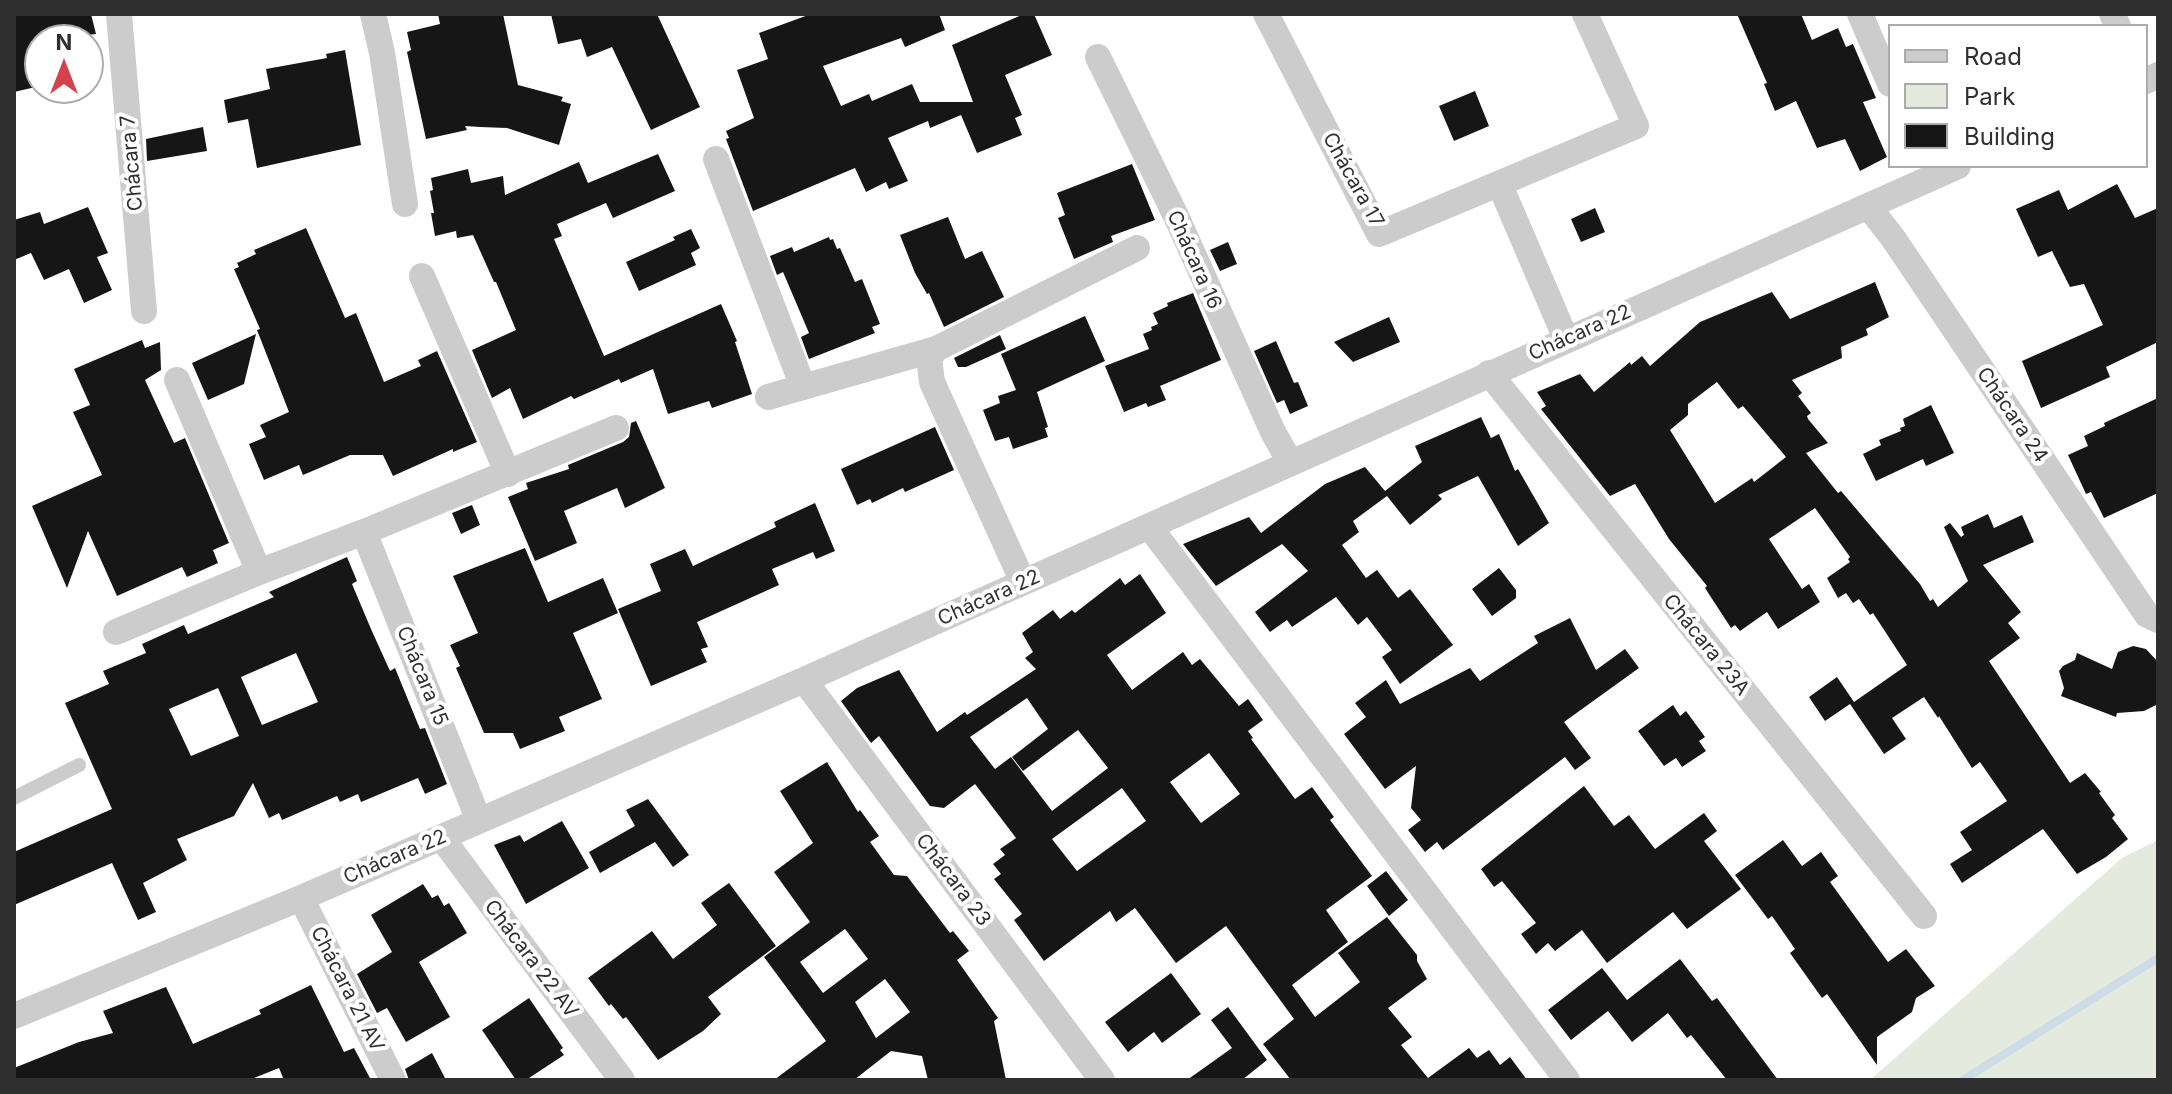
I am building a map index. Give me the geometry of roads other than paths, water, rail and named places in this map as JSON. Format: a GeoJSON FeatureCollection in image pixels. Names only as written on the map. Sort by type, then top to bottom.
{"type":"FeatureCollection","features":[{"type":"Feature","properties":{"kind":"street","name":"Chácara 7"},"geometry":{"type":"LineString","coordinates":[[119,14],[144,311]]}},
{"type":"Feature","properties":{"kind":"street"},"geometry":{"type":"LineString","coordinates":[[373,14],[405,204]]}},
{"type":"Feature","properties":{"kind":"street","name":"Chácara 17"},"geometry":{"type":"LineString","coordinates":[[1266,14],[1379,234],[1636,126],[1585,14]]}},
{"type":"Feature","properties":{"kind":"street"},"geometry":{"type":"LineString","coordinates":[[1860,14],[1888,79]]}},
{"type":"Feature","properties":{"kind":"street","name":"Chácara 16"},"geometry":{"type":"LineString","coordinates":[[1098,57],[1290,462]]}},
{"type":"Feature","properties":{"kind":"street"},"geometry":{"type":"LineString","coordinates":[[716,159],[803,387]]}},
{"type":"Feature","properties":{"kind":"street","name":"Chácara 22"},"geometry":{"type":"LineString","coordinates":[[14,1016],[301,898],[804,680],[1868,206],[1929,172]]}},
{"type":"Feature","properties":{"kind":"street"},"geometry":{"type":"LineString","coordinates":[[1500,185],[1566,339]]}},
{"type":"Feature","properties":{"kind":"street","name":"Chácara 24"},"geometry":{"type":"LineString","coordinates":[[1868,206],[1893,238],[2147,615],[2158,620]]}},
{"type":"Feature","properties":{"kind":"street"},"geometry":{"type":"LineString","coordinates":[[768,397],[936,349],[1137,248]]}},
{"type":"Feature","properties":{"kind":"street"},"geometry":{"type":"LineString","coordinates":[[422,276],[508,474]]}},
{"type":"Feature","properties":{"kind":"street"},"geometry":{"type":"LineString","coordinates":[[936,349],[929,358],[932,382],[1023,582]]}},
{"type":"Feature","properties":{"kind":"street","name":"Chácara 23A"},"geometry":{"type":"LineString","coordinates":[[1489,373],[1924,916]]}},
{"type":"Feature","properties":{"kind":"street"},"geometry":{"type":"LineString","coordinates":[[177,380],[259,572]]}},
{"type":"Feature","properties":{"kind":"street"},"geometry":{"type":"LineString","coordinates":[[116,632],[616,428]]}},
{"type":"Feature","properties":{"kind":"street"},"geometry":{"type":"LineString","coordinates":[[1149,526],[1567,1080]]}},
{"type":"Feature","properties":{"kind":"street","name":"Chácara 15"},"geometry":{"type":"LineString","coordinates":[[364,532],[479,821]]}},
{"type":"Feature","properties":{"kind":"street","name":"Chácara 23"},"geometry":{"type":"LineString","coordinates":[[804,680],[1102,1080]]}},
{"type":"Feature","properties":{"kind":"street","name":"Chácara 22 AV"},"geometry":{"type":"LineString","coordinates":[[441,837],[622,1080]]}},
{"type":"Feature","properties":{"kind":"street","name":"Chácara 21 AV"},"geometry":{"type":"LineString","coordinates":[[301,898],[393,1080]]}},
{"type":"Feature","properties":{"kind":"lane"},"geometry":{"type":"LineString","coordinates":[[14,798],[79,765]]}},
{"type":"Feature","properties":{"kind":"waterway"},"geometry":{"type":"LineString","coordinates":[[1963,1080],[2158,958]]}}]}
